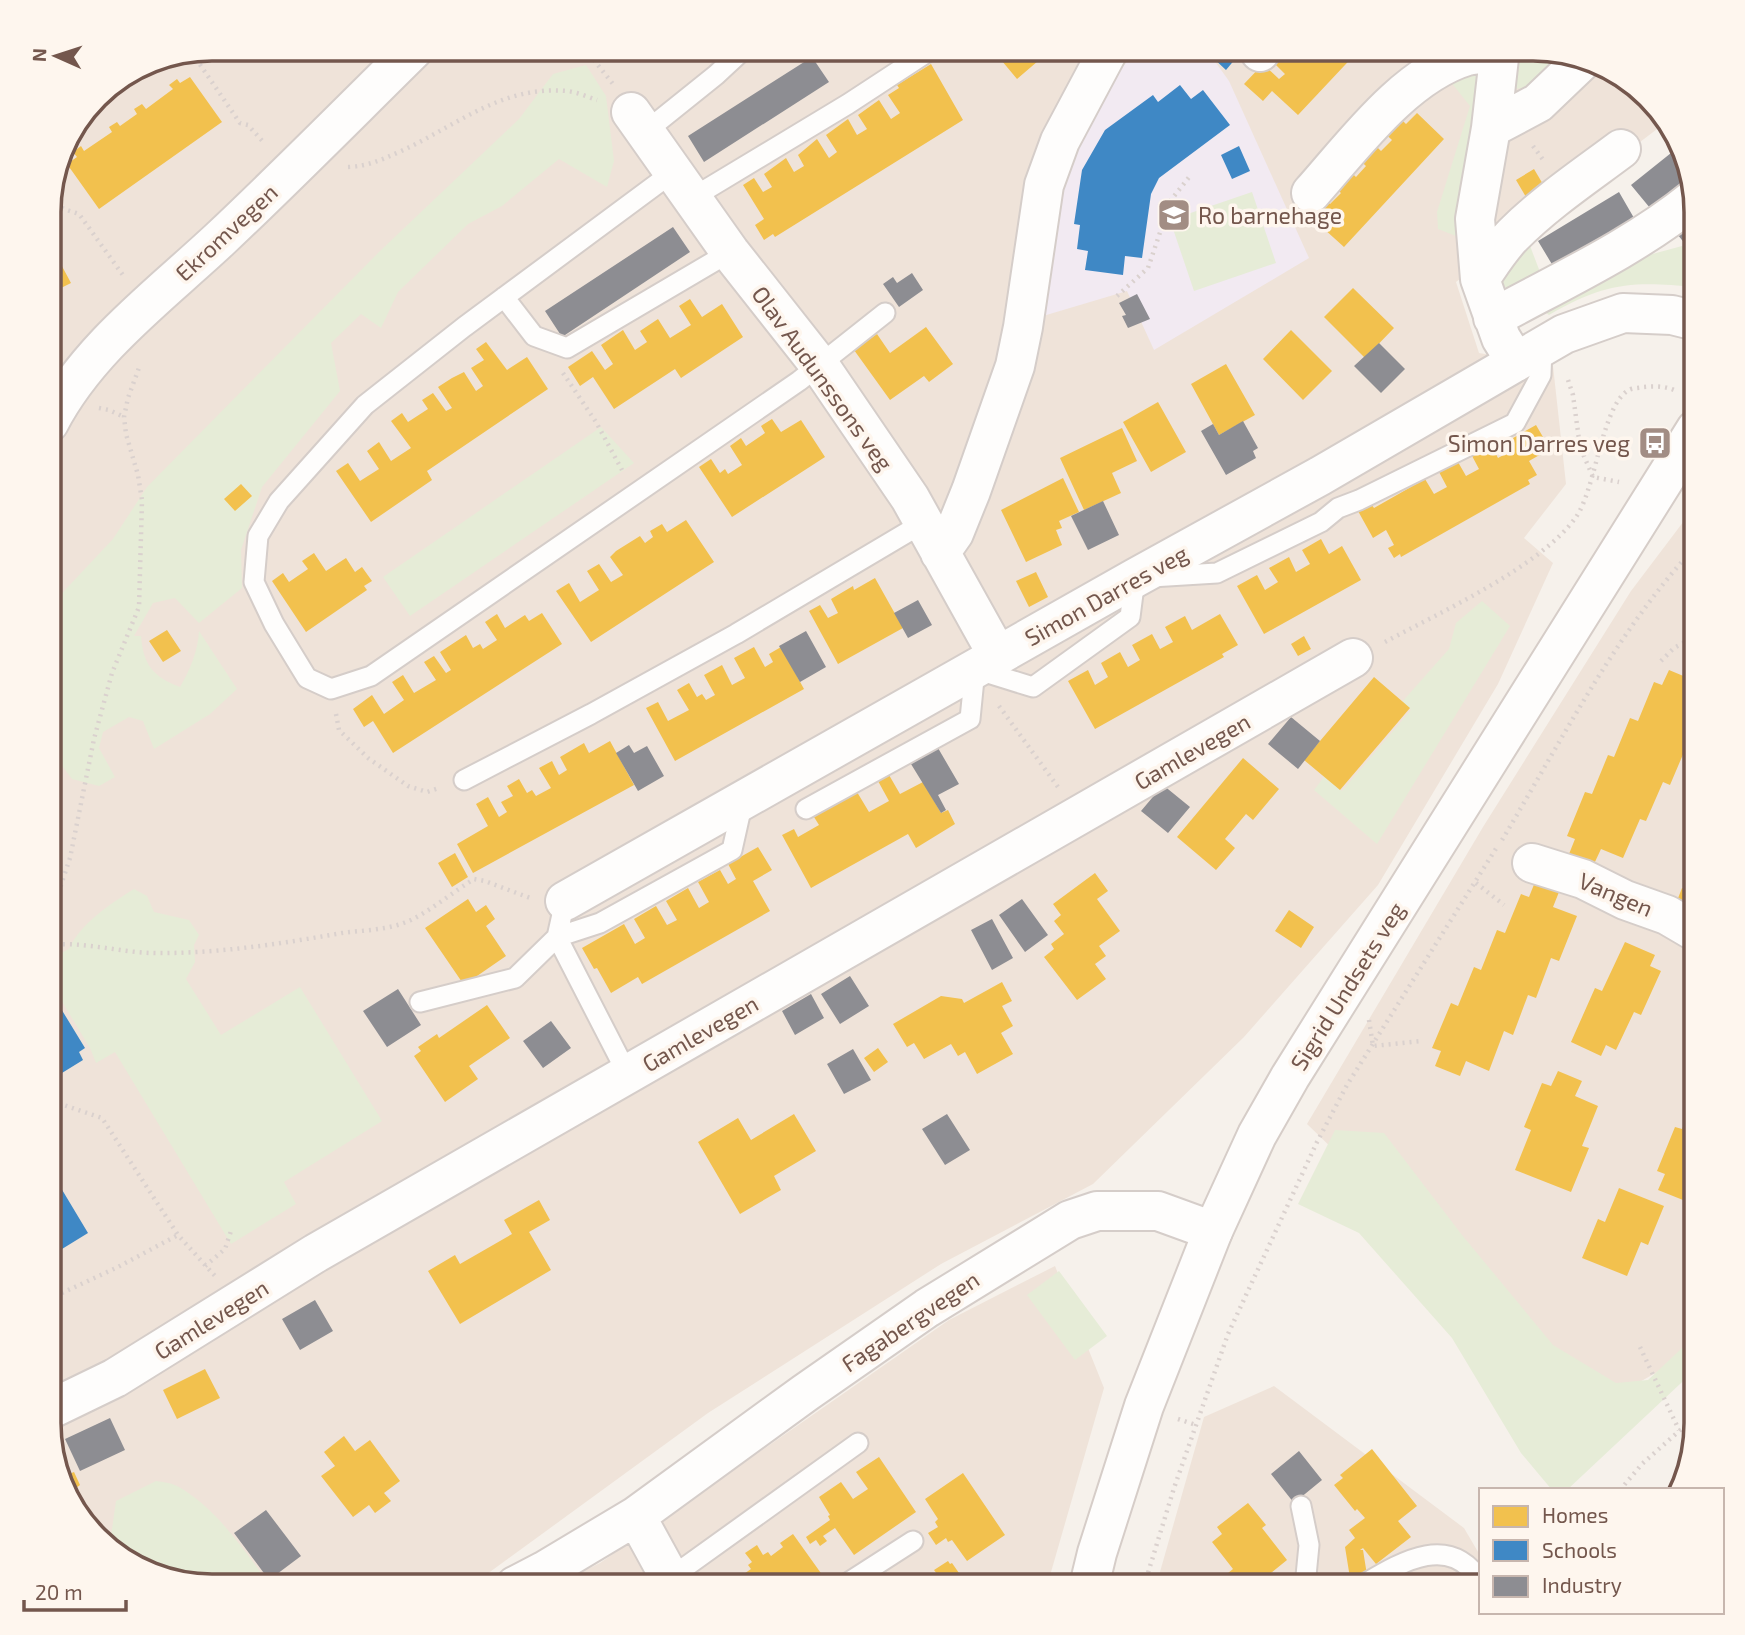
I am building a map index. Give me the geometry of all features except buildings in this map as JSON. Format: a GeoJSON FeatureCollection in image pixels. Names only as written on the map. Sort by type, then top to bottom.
{"type":"FeatureCollection","features":[{"type":"Feature","properties":{"kind":"street","name":"Ekromvegen"},"geometry":{"type":"LineString","coordinates":[[62,398],[92,358],[290,172],[423,61]]}},
{"type":"Feature","properties":{"kind":"street"},"geometry":{"type":"LineString","coordinates":[[931,538],[954,533],[971,492],[1014,366],[1023,327],[1044,185],[1060,141],[1103,61]]}},
{"type":"Feature","properties":{"kind":"street"},"geometry":{"type":"LineString","coordinates":[[1311,193],[1386,109],[1427,75],[1456,61]]}},
{"type":"Feature","properties":{"kind":"street"},"geometry":{"type":"LineString","coordinates":[[1499,61],[1492,128],[1475,219],[1480,279],[1501,338],[1529,354]]}},
{"type":"Feature","properties":{"kind":"street"},"geometry":{"type":"LineString","coordinates":[[1492,128],[1538,103],[1575,67]]}},
{"type":"Feature","properties":{"kind":"street","name":"Olav Audunssons veg"},"geometry":{"type":"LineString","coordinates":[[638,122],[730,252],[820,366],[909,498],[931,538],[986,662]]}},
{"type":"Feature","properties":{"kind":"street"},"geometry":{"type":"LineString","coordinates":[[1480,279],[1514,233],[1621,149]]}},
{"type":"Feature","properties":{"kind":"street"},"geometry":{"type":"LineString","coordinates":[[1493,318],[1605,257],[1683,208]]}},
{"type":"Feature","properties":{"kind":"street","name":"Simon Darres veg"},"geometry":{"type":"LineString","coordinates":[[561,919],[743,800],[1320,476],[1564,334],[1623,313],[1683,318]]}},
{"type":"Feature","properties":{"kind":"street","name":"Sigrid Undsets veg"},"geometry":{"type":"LineString","coordinates":[[1092,1574],[1144,1406],[1213,1230],[1257,1135],[1290,1077],[1683,449]]}},
{"type":"Feature","properties":{"kind":"street","name":"Gamlevegen"},"geometry":{"type":"LineString","coordinates":[[62,1403],[116,1378],[316,1253],[1353,659]]}},
{"type":"Feature","properties":{"kind":"street","name":"Vangen"},"geometry":{"type":"LineString","coordinates":[[1532,863],[1583,879],[1684,925]]}},
{"type":"Feature","properties":{"kind":"street","name":"Fagabergvegen"},"geometry":{"type":"LineString","coordinates":[[538,1574],[636,1516],[927,1308],[1070,1220],[1097,1211],[1158,1212],[1213,1230]]}},
{"type":"Feature","properties":{"kind":"street"},"geometry":{"type":"LineString","coordinates":[[636,1516],[667,1574]]}},
{"type":"Feature","properties":{"kind":"lane"},"geometry":{"type":"LineString","coordinates":[[638,122],[716,75],[731,61]]}},
{"type":"Feature","properties":{"kind":"lane"},"geometry":{"type":"LineString","coordinates":[[885,313],[820,366],[371,676],[331,689],[307,678],[274,624],[254,582],[258,536],[279,501],[365,405],[504,297],[682,185],[848,104],[914,61]]}},
{"type":"Feature","properties":{"kind":"lane"},"geometry":{"type":"LineString","coordinates":[[504,297],[534,337],[567,348],[730,252]]}},
{"type":"Feature","properties":{"kind":"lane"},"geometry":{"type":"LineString","coordinates":[[1135,578],[1217,573],[1321,522],[1338,508],[1515,423],[1541,375],[1529,354]]}},
{"type":"Feature","properties":{"kind":"lane"},"geometry":{"type":"LineString","coordinates":[[464,780],[736,634],[931,538]]}},
{"type":"Feature","properties":{"kind":"lane"},"geometry":{"type":"LineString","coordinates":[[806,809],[970,719],[986,662]]}},
{"type":"Feature","properties":{"kind":"lane"},"geometry":{"type":"LineString","coordinates":[[420,1002],[515,978],[561,919],[628,1074]]}},
{"type":"Feature","properties":{"kind":"lane"},"geometry":{"type":"LineString","coordinates":[[682,1574],[858,1443]]}},
{"type":"Feature","properties":{"kind":"lane"},"geometry":{"type":"LineString","coordinates":[[1301,1506],[1309,1545],[1306,1574]]}},
{"type":"Feature","properties":{"kind":"lane"},"geometry":{"type":"LineString","coordinates":[[862,1574],[913,1541]]}},
{"type":"Feature","properties":{"kind":"lane"},"geometry":{"type":"LineString","coordinates":[[1383,1574],[1408,1560],[1434,1555],[1463,1561],[1476,1574]]}},
{"type":"Feature","properties":{"kind":"path"},"geometry":{"type":"LineString","coordinates":[[595,61],[638,122]]}},
{"type":"Feature","properties":{"kind":"path"},"geometry":{"type":"LineString","coordinates":[[198,62],[240,123],[248,125],[258,136]]}},
{"type":"Feature","properties":{"kind":"path"},"geometry":{"type":"LineString","coordinates":[[290,172],[331,171],[339,167],[367,166],[414,145],[489,103],[516,94],[568,91],[638,122]]}},
{"type":"Feature","properties":{"kind":"path"},"geometry":{"type":"LineString","coordinates":[[1118,296],[1148,268],[1171,200],[1190,176]]}},
{"type":"Feature","properties":{"kind":"path"},"geometry":{"type":"LineString","coordinates":[[62,208],[79,214],[147,307],[139,366],[124,417],[142,500],[139,607],[111,673],[62,881]]}},
{"type":"Feature","properties":{"kind":"path"},"geometry":{"type":"LineString","coordinates":[[567,348],[563,373],[597,422],[636,495]]}},
{"type":"Feature","properties":{"kind":"path"},"geometry":{"type":"LineString","coordinates":[[1529,354],[1552,355],[1566,374],[1573,395],[1580,447],[1593,477]]}},
{"type":"Feature","properties":{"kind":"path"},"geometry":{"type":"LineString","coordinates":[[139,366],[147,355]]}},
{"type":"Feature","properties":{"kind":"path"},"geometry":{"type":"LineString","coordinates":[[1353,659],[1517,569],[1554,542],[1578,514],[1617,403],[1629,389],[1649,386],[1668,387],[1676,391]]}},
{"type":"Feature","properties":{"kind":"path"},"geometry":{"type":"LineString","coordinates":[[1147,1574],[1227,1334],[1323,1130],[1347,1085],[1476,883],[1606,664],[1683,560]]}},
{"type":"Feature","properties":{"kind":"path"},"geometry":{"type":"LineString","coordinates":[[1661,661],[1683,643]]}},
{"type":"Feature","properties":{"kind":"path"},"geometry":{"type":"LineString","coordinates":[[986,662],[1010,723],[1058,787],[1075,819]]}},
{"type":"Feature","properties":{"kind":"path"},"geometry":{"type":"LineString","coordinates":[[331,689],[339,730],[378,765],[408,786],[427,792],[464,780]]}},
{"type":"Feature","properties":{"kind":"path"},"geometry":{"type":"LineString","coordinates":[[62,945],[140,953],[178,953],[309,940],[375,930],[409,921],[474,880],[485,881],[547,903],[561,919]]}},
{"type":"Feature","properties":{"kind":"path"},"geometry":{"type":"LineString","coordinates":[[1476,883],[1504,905]]}},
{"type":"Feature","properties":{"kind":"path"},"geometry":{"type":"LineString","coordinates":[[1362,962],[1373,1046]]}},
{"type":"Feature","properties":{"kind":"path"},"geometry":{"type":"LineString","coordinates":[[1373,1046],[1422,1041]]}},
{"type":"Feature","properties":{"kind":"path"},"geometry":{"type":"LineString","coordinates":[[62,1104],[102,1118],[178,1235],[205,1266],[225,1249],[231,1231]]}},
{"type":"Feature","properties":{"kind":"path"},"geometry":{"type":"LineString","coordinates":[[62,1293],[178,1235]]}},
{"type":"Feature","properties":{"kind":"path"},"geometry":{"type":"LineString","coordinates":[[1640,1347],[1679,1430]]}},
{"type":"Feature","properties":{"kind":"path"},"geometry":{"type":"LineString","coordinates":[[1168,1415],[1196,1425]]}},
{"type":"Feature","properties":{"kind":"path"},"geometry":{"type":"LineString","coordinates":[[1622,1488],[1642,1464],[1684,1426]]}},
{"type":"Feature","properties":{"kind":"shaded area"},"geometry":{"type":"Polygon","coordinates":[[[213,61],[1532,61],[1572,66],[1617,87],[1639,106],[1658,128],[1456,282],[1479,353],[1553,366],[1566,484],[1524,538],[1553,563],[1498,684],[1378,885],[1244,1037],[1093,1184],[941,1264],[708,1413],[487,1574],[213,1574],[173,1569],[120,1542],[93,1515],[77,1489],[66,1462],[62,1432],[62,203],[66,173],[87,128],[113,99],[146,77],[183,64],[213,61]]]}},
{"type":"Feature","properties":{"kind":"shaded area","name":"Ro barnehage"},"geometry":{"type":"Polygon","coordinates":[[[1127,61],[1215,61],[1229,81],[1309,258],[1154,350],[1127,291],[1043,316],[1065,172],[1101,97],[1127,61]]]}},
{"type":"Feature","properties":{"kind":"shaded area"},"geometry":{"type":"Polygon","coordinates":[[[1683,522],[1684,1357],[1585,1413],[1437,1250],[1307,1124],[1483,827],[1631,591],[1683,522]]]}},
{"type":"Feature","properties":{"kind":"shaded area"},"geometry":{"type":"Polygon","coordinates":[[[1055,1266],[1104,1388],[1050,1574],[578,1574],[600,1563],[949,1320],[1055,1266]]]}},
{"type":"Feature","properties":{"kind":"shaded area"},"geometry":{"type":"Polygon","coordinates":[[[1274,1386],[1464,1528],[1479,1554],[1479,1574],[1159,1574],[1204,1417],[1274,1386]]]}},
{"type":"Feature","properties":{"kind":"green space"},"geometry":{"type":"Polygon","coordinates":[[[1511,61],[1560,64],[1535,84],[1512,87],[1511,61]]]}},
{"type":"Feature","properties":{"kind":"green space"},"geometry":{"type":"Polygon","coordinates":[[[586,65],[606,96],[614,161],[607,187],[559,159],[502,206],[468,224],[398,292],[381,328],[361,314],[331,343],[340,391],[262,487],[241,550],[242,588],[199,623],[175,598],[153,603],[134,636],[141,636],[147,662],[156,674],[180,687],[193,660],[199,631],[237,689],[210,714],[154,749],[143,721],[129,717],[103,732],[99,748],[115,777],[99,786],[72,779],[62,767],[62,593],[113,539],[147,487],[379,252],[519,119],[553,74],[586,65]]]}},
{"type":"Feature","properties":{"kind":"green space"},"geometry":{"type":"Polygon","coordinates":[[[1473,68],[1482,78],[1458,206],[1456,236],[1438,229],[1437,212],[1470,106],[1446,76],[1473,68]]]}},
{"type":"Feature","properties":{"kind":"green space"},"geometry":{"type":"Polygon","coordinates":[[[1252,192],[1276,263],[1194,291],[1170,220],[1252,192]]]}},
{"type":"Feature","properties":{"kind":"green space"},"geometry":{"type":"Polygon","coordinates":[[[1527,238],[1540,272],[1517,288],[1505,287],[1500,279],[1527,238]]]}},
{"type":"Feature","properties":{"kind":"green space"},"geometry":{"type":"Polygon","coordinates":[[[1682,246],[1683,286],[1620,286],[1587,296],[1549,315],[1542,310],[1634,259],[1682,246]]]}},
{"type":"Feature","properties":{"kind":"green space"},"geometry":{"type":"Polygon","coordinates":[[[601,427],[634,463],[410,616],[383,577],[601,427]]]}},
{"type":"Feature","properties":{"kind":"green space"},"geometry":{"type":"Polygon","coordinates":[[[1482,601],[1510,626],[1377,844],[1314,790],[1324,777],[1342,791],[1411,710],[1402,702],[1449,649],[1456,623],[1482,601]]]}},
{"type":"Feature","properties":{"kind":"green space"},"geometry":{"type":"Polygon","coordinates":[[[134,889],[147,896],[154,912],[189,920],[199,935],[194,945],[195,962],[186,979],[221,1035],[300,987],[382,1121],[284,1182],[296,1204],[231,1244],[115,1052],[96,1063],[62,1002],[62,952],[69,949],[81,931],[106,908],[134,889]]]}},
{"type":"Feature","properties":{"kind":"green space"},"geometry":{"type":"Polygon","coordinates":[[[1335,1130],[1384,1133],[1462,1235],[1553,1345],[1616,1383],[1648,1380],[1684,1346],[1684,1380],[1569,1488],[1550,1488],[1521,1453],[1452,1338],[1359,1233],[1298,1204],[1335,1130]]]}},
{"type":"Feature","properties":{"kind":"green space"},"geometry":{"type":"Polygon","coordinates":[[[1059,1271],[1107,1336],[1075,1360],[1027,1295],[1059,1271]]]}},
{"type":"Feature","properties":{"kind":"green space"},"geometry":{"type":"Polygon","coordinates":[[[156,1481],[177,1486],[215,1515],[262,1574],[183,1571],[137,1553],[111,1534],[116,1501],[156,1481]]]}},
{"type":"Feature","properties":{"kind":"place","name":"Ro barnehage"},"geometry":{"type":"Point","coordinates":[1174,215]}},
{"type":"Feature","properties":{"kind":"place","name":"Simon Darres veg"},"geometry":{"type":"Point","coordinates":[1655,443]}}]}
